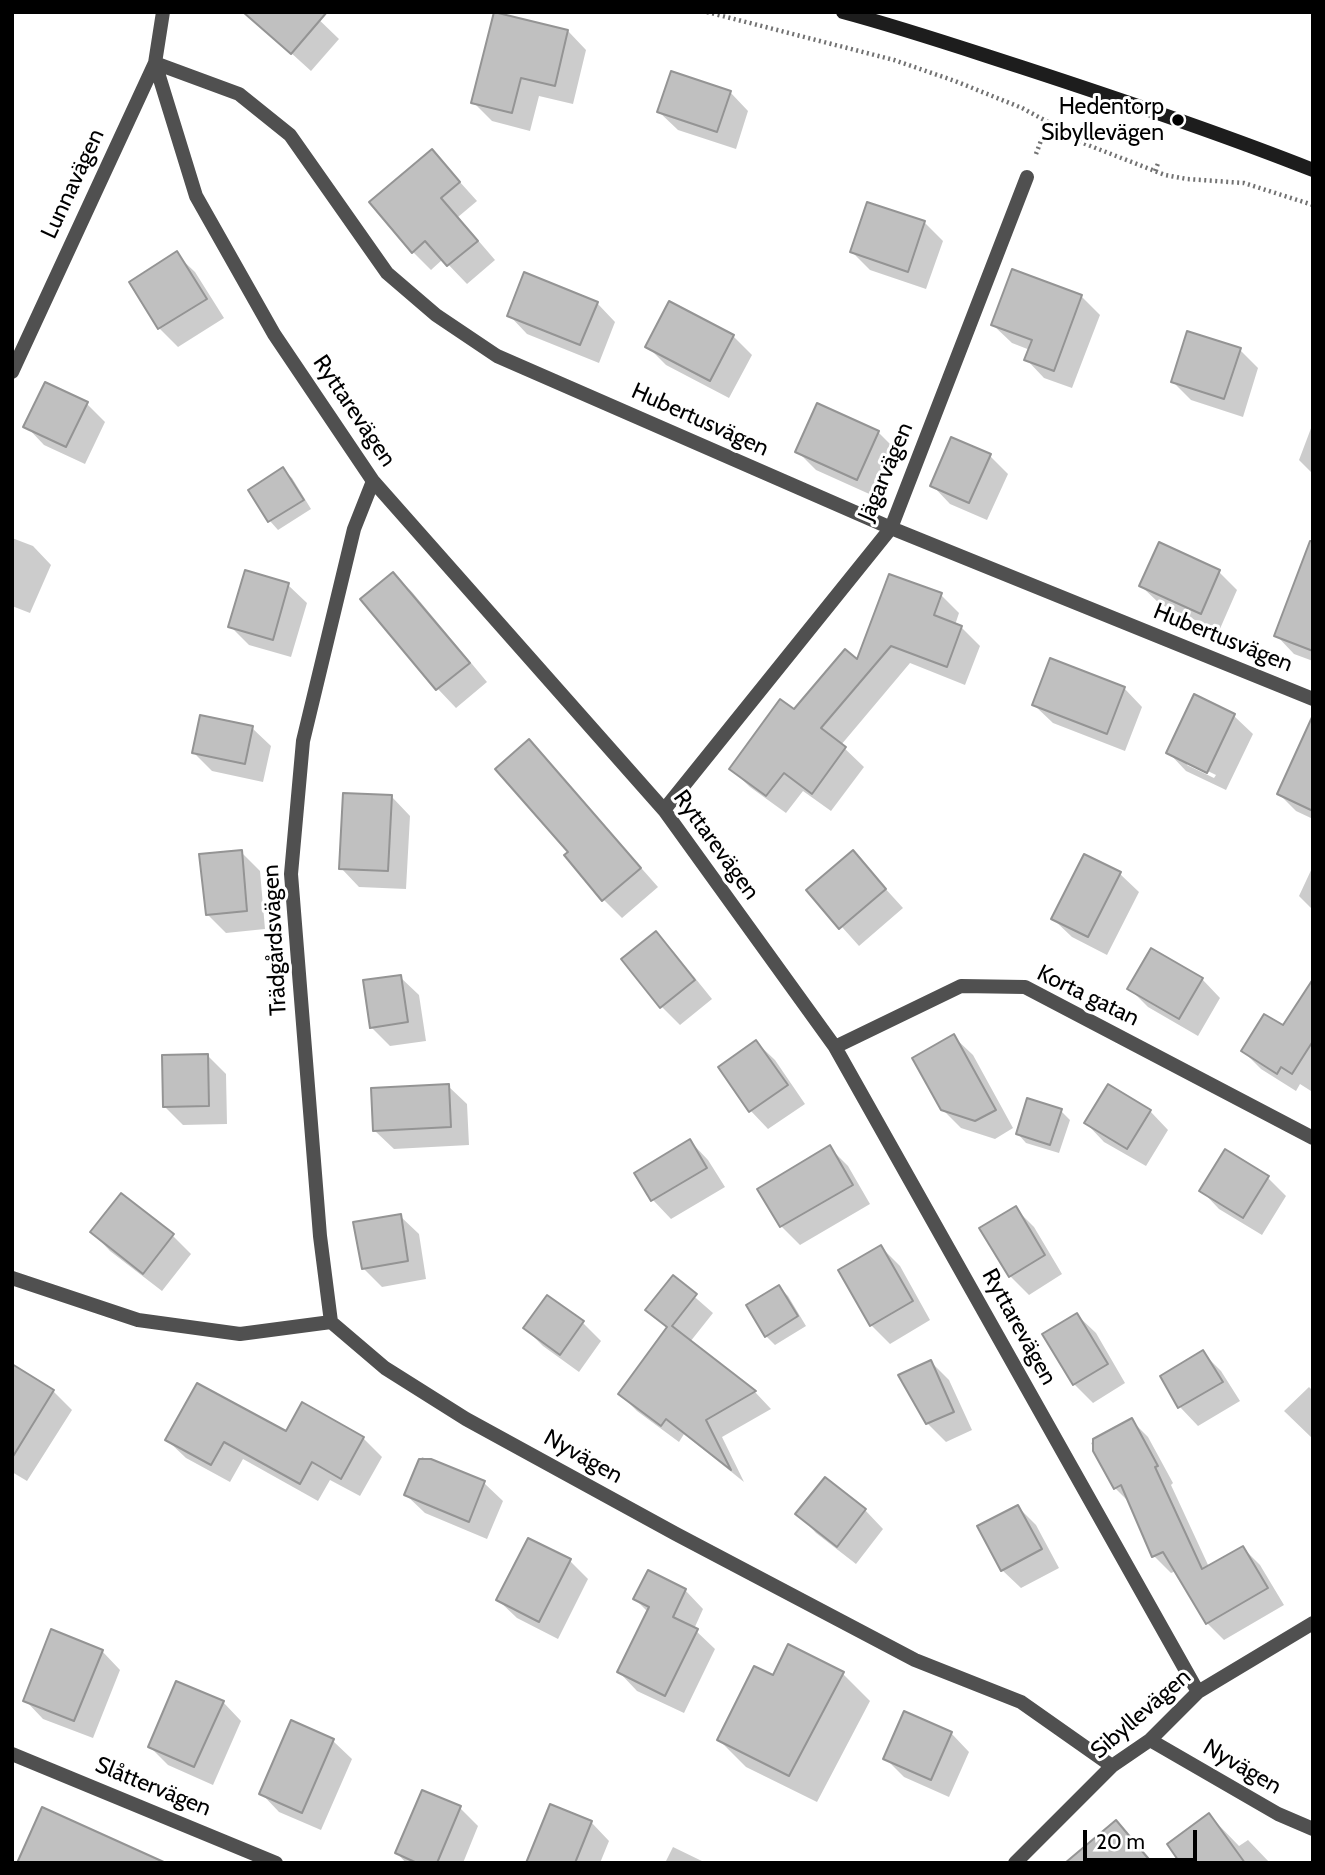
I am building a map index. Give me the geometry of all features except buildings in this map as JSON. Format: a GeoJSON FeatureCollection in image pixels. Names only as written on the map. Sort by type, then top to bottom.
{"type":"FeatureCollection","features":[{"type":"Feature","properties":{"kind":"street","name":"Lunnavägen"},"geometry":{"type":"LineString","coordinates":[[12,372],[155,63],[163,12]]}},
{"type":"Feature","properties":{"kind":"street"},"geometry":{"type":"LineString","coordinates":[[843,12],[1064,81],[1243,142],[1313,170]]}},
{"type":"Feature","properties":{"kind":"street","name":"Ryttarevägen"},"geometry":{"type":"LineString","coordinates":[[155,63],[196,195],[274,334],[373,481],[664,810],[835,1046],[1198,1692]]}},
{"type":"Feature","properties":{"kind":"street","name":"Hubertusvägen"},"geometry":{"type":"LineString","coordinates":[[155,63],[239,94],[290,135],[387,273],[436,315],[497,356],[891,528],[1313,699]]}},
{"type":"Feature","properties":{"kind":"street","name":"Jägarvägen"},"geometry":{"type":"LineString","coordinates":[[664,810],[891,528],[1027,177]]}},
{"type":"Feature","properties":{"kind":"street","name":"Trädgårdsvägen"},"geometry":{"type":"LineString","coordinates":[[331,1322],[320,1236],[291,874],[303,741],[354,529],[373,481]]}},
{"type":"Feature","properties":{"kind":"street","name":"Korta gatan"},"geometry":{"type":"LineString","coordinates":[[835,1046],[961,986],[1026,987],[1313,1138]]}},
{"type":"Feature","properties":{"kind":"street"},"geometry":{"type":"LineString","coordinates":[[12,1278],[138,1320],[240,1334],[331,1322]]}},
{"type":"Feature","properties":{"kind":"street","name":"Nyvägen"},"geometry":{"type":"LineString","coordinates":[[331,1322],[385,1368],[466,1419],[915,1660],[1021,1702],[1112,1766]]}},
{"type":"Feature","properties":{"kind":"street","name":"Sibyllevägen"},"geometry":{"type":"LineString","coordinates":[[1015,1863],[1112,1766],[1150,1740],[1198,1692],[1313,1623]]}},
{"type":"Feature","properties":{"kind":"street","name":"Nyvägen"},"geometry":{"type":"LineString","coordinates":[[1150,1740],[1278,1814],[1313,1829]]}},
{"type":"Feature","properties":{"kind":"street","name":"Slåttervägen"},"geometry":{"type":"LineString","coordinates":[[12,1754],[276,1863]]}},
{"type":"Feature","properties":{"kind":"path"},"geometry":{"type":"LineString","coordinates":[[707,12],[894,60],[955,81],[1022,108],[1075,140],[1155,171],[1187,179],[1244,183],[1313,205]]}},
{"type":"Feature","properties":{"kind":"path"},"geometry":{"type":"LineString","coordinates":[[1027,177],[1048,122]]}},
{"type":"Feature","properties":{"kind":"path"},"geometry":{"type":"LineString","coordinates":[[1155,171],[1160,161]]}},
{"type":"Feature","properties":{"kind":"place","name":"Hedentorp Sibyllevägen"},"geometry":{"type":"Point","coordinates":[1178,120]}}]}
